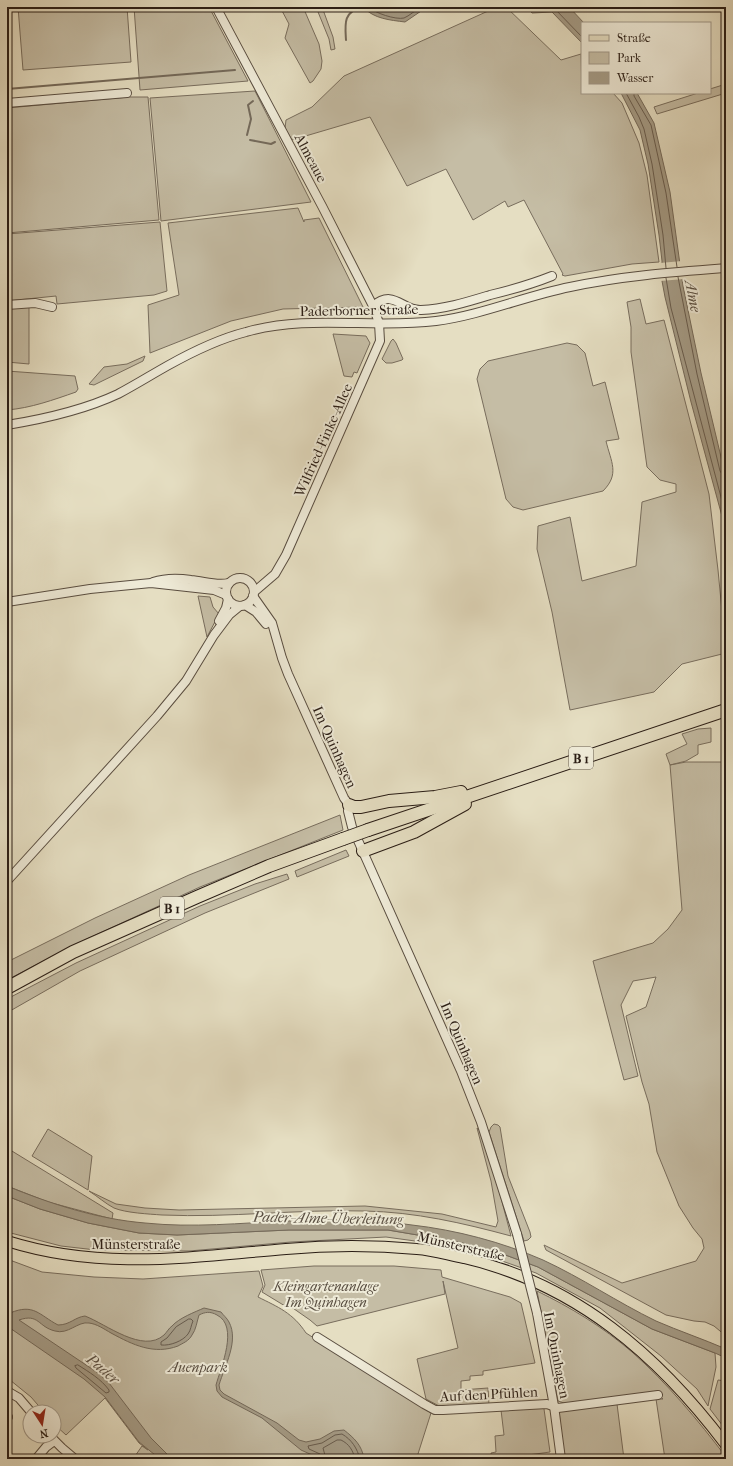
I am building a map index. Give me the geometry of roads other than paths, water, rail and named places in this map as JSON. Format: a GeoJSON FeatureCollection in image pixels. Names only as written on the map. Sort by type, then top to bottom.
{"type":"FeatureCollection","features":[{"type":"Feature","properties":{"kind":"highway","name":"B 1"},"geometry":{"type":"LineString","coordinates":[[7,988],[73,952],[269,866],[368,830],[726,710]]}},
{"type":"Feature","properties":{"kind":"highway"},"geometry":{"type":"LineString","coordinates":[[349,805],[358,807],[389,801],[435,797],[503,784]]}},
{"type":"Feature","properties":{"kind":"highway","name":"B 1"},"geometry":{"type":"LineString","coordinates":[[363,851],[414,832],[503,784]]}},
{"type":"Feature","properties":{"kind":"main road","name":"Münsterstraße"},"geometry":{"type":"LineString","coordinates":[[7,1241],[42,1251],[95,1259],[139,1260],[186,1258],[290,1248],[370,1246],[419,1249],[480,1262],[544,1286],[588,1311],[609,1325],[656,1365],[687,1397],[726,1445]]}},
{"type":"Feature","properties":{"kind":"street","name":"Almeaue"},"geometry":{"type":"LineString","coordinates":[[216,7],[322,206],[373,306],[379,323]]}},
{"type":"Feature","properties":{"kind":"street"},"geometry":{"type":"LineString","coordinates":[[7,103],[127,93]]}},
{"type":"Feature","properties":{"kind":"street","name":"Paderborner Straße"},"geometry":{"type":"LineString","coordinates":[[7,425],[49,416],[105,400],[196,350],[220,340],[270,326],[312,322],[379,323],[418,322],[448,319],[569,287],[638,276],[726,268]]}},
{"type":"Feature","properties":{"kind":"street","name":"Paderborner Straße"},"geometry":{"type":"LineString","coordinates":[[373,306],[383,300],[389,299],[403,303],[416,310],[442,307],[521,287],[552,276]]}},
{"type":"Feature","properties":{"kind":"street"},"geometry":{"type":"LineString","coordinates":[[7,305],[35,304],[52,307]]}},
{"type":"Feature","properties":{"kind":"street","name":"Wilfried-Finke-Allee"},"geometry":{"type":"LineString","coordinates":[[253,594],[275,574],[286,555],[378,349],[380,341],[379,323]]}},
{"type":"Feature","properties":{"kind":"street","name":"Wilfried-Finke-Allee"},"geometry":{"type":"LineString","coordinates":[[249,582],[261,578],[279,566]]}},
{"type":"Feature","properties":{"kind":"street"},"geometry":{"type":"LineString","coordinates":[[7,881],[157,716],[195,669],[214,635],[229,615],[242,605],[250,602],[253,594],[253,587],[249,582],[240,578],[234,579],[229,583],[226,589],[227,597],[225,610],[217,625],[214,635]]}},
{"type":"Feature","properties":{"kind":"street"},"geometry":{"type":"LineString","coordinates":[[7,602],[90,589],[151,583],[164,579],[191,580],[218,584],[229,583]]}},
{"type":"Feature","properties":{"kind":"street"},"geometry":{"type":"LineString","coordinates":[[151,583],[208,589],[219,592],[227,597],[233,604],[242,605]]}},
{"type":"Feature","properties":{"kind":"street","name":"Im Quinhagen"},"geometry":{"type":"LineString","coordinates":[[253,594],[272,623],[282,658]]}},
{"type":"Feature","properties":{"kind":"street","name":"Im Quinhagen"},"geometry":{"type":"LineString","coordinates":[[242,605],[253,609],[265,621],[344,798],[349,805],[349,816],[363,851],[461,1071],[481,1122],[517,1234],[536,1313],[554,1406],[561,1459]]}},
{"type":"Feature","properties":{"kind":"street","name":"Auf den Pfühlen"},"geometry":{"type":"LineString","coordinates":[[317,1337],[435,1410],[547,1404],[558,1408],[658,1395]]}},
{"type":"Feature","properties":{"kind":"street"},"geometry":{"type":"LineString","coordinates":[[7,1391],[18,1398],[24,1404]]}},
{"type":"Feature","properties":{"kind":"street"},"geometry":{"type":"LineString","coordinates":[[36,1459],[48,1444]]}},
{"type":"Feature","properties":{"kind":"street"},"geometry":{"type":"LineString","coordinates":[[59,1444],[75,1459]]}},
{"type":"Feature","properties":{"kind":"water"},"geometry":{"type":"Polygon","coordinates":[[[363,7],[427,7],[405,22],[388,20],[372,14],[363,7]]]}},
{"type":"Feature","properties":{"kind":"water"},"geometry":{"type":"Polygon","coordinates":[[[526,7],[569,7],[583,22],[581,22],[581,42],[552,12],[532,13],[526,7]]]}},
{"type":"Feature","properties":{"kind":"water"},"geometry":{"type":"Polygon","coordinates":[[[622,94],[638,94],[654,123],[670,192],[683,286],[701,373],[726,478],[726,531],[691,402],[665,297],[662,281],[662,261],[659,235],[648,164],[640,130],[622,94]]]}},
{"type":"Feature","properties":{"kind":"water"},"geometry":{"type":"Polygon","coordinates":[[[7,1186],[74,1210],[109,1218],[145,1223],[199,1225],[303,1220],[350,1220],[429,1227],[479,1238],[495,1242],[543,1260],[572,1274],[656,1321],[726,1349],[726,1358],[652,1329],[538,1267],[500,1253],[459,1242],[388,1230],[289,1230],[177,1235],[139,1233],[88,1223],[40,1209],[7,1196],[7,1186]]]}},
{"type":"Feature","properties":{"kind":"water"},"geometry":{"type":"Polygon","coordinates":[[[204,1308],[221,1312],[232,1329],[232,1345],[219,1385],[220,1390],[224,1394],[277,1423],[299,1440],[306,1442],[320,1439],[334,1431],[344,1430],[357,1442],[364,1459],[321,1459],[301,1450],[262,1418],[222,1397],[217,1391],[216,1385],[227,1347],[227,1328],[223,1320],[212,1313],[208,1312],[199,1315],[191,1337],[186,1342],[169,1349],[152,1349],[136,1345],[92,1324],[81,1324],[69,1330],[60,1332],[45,1327],[35,1319],[26,1318],[19,1320],[98,1373],[109,1383],[151,1438],[172,1459],[160,1459],[139,1442],[105,1397],[84,1379],[7,1326],[7,1311],[10,1313],[25,1309],[41,1314],[58,1325],[66,1324],[85,1316],[124,1336],[146,1341],[155,1340],[164,1335],[179,1320],[204,1308]]]}},
{"type":"Feature","properties":{"kind":"waterway"},"geometry":{"type":"LineString","coordinates":[[346,40],[346,19],[351,12],[362,7]]}},
{"type":"Feature","properties":{"kind":"waterway"},"geometry":{"type":"LineString","coordinates":[[7,89],[235,70]]}},
{"type":"Feature","properties":{"kind":"waterway"},"geometry":{"type":"LineString","coordinates":[[247,135],[251,119],[248,105],[253,101]]}},
{"type":"Feature","properties":{"kind":"waterway"},"geometry":{"type":"LineString","coordinates":[[250,140],[271,144],[275,142]]}},
{"type":"Feature","properties":{"kind":"water label","name":"Alme"},"geometry":{"type":"Point","coordinates":[693,296]}},
{"type":"Feature","properties":{"kind":"water label","name":"Pader-Alme-Überleitung"},"geometry":{"type":"Point","coordinates":[328,1218]}},
{"type":"Feature","properties":{"kind":"water label","name":"Pader"},"geometry":{"type":"Point","coordinates":[103,1369]}},
{"type":"Feature","properties":{"kind":"park label","name":"Kleingartenanlage Im Quinhagen"},"geometry":{"type":"Point","coordinates":[326,1294]}},
{"type":"Feature","properties":{"kind":"park label","name":"Auenpark"},"geometry":{"type":"Point","coordinates":[198,1367]}}]}
